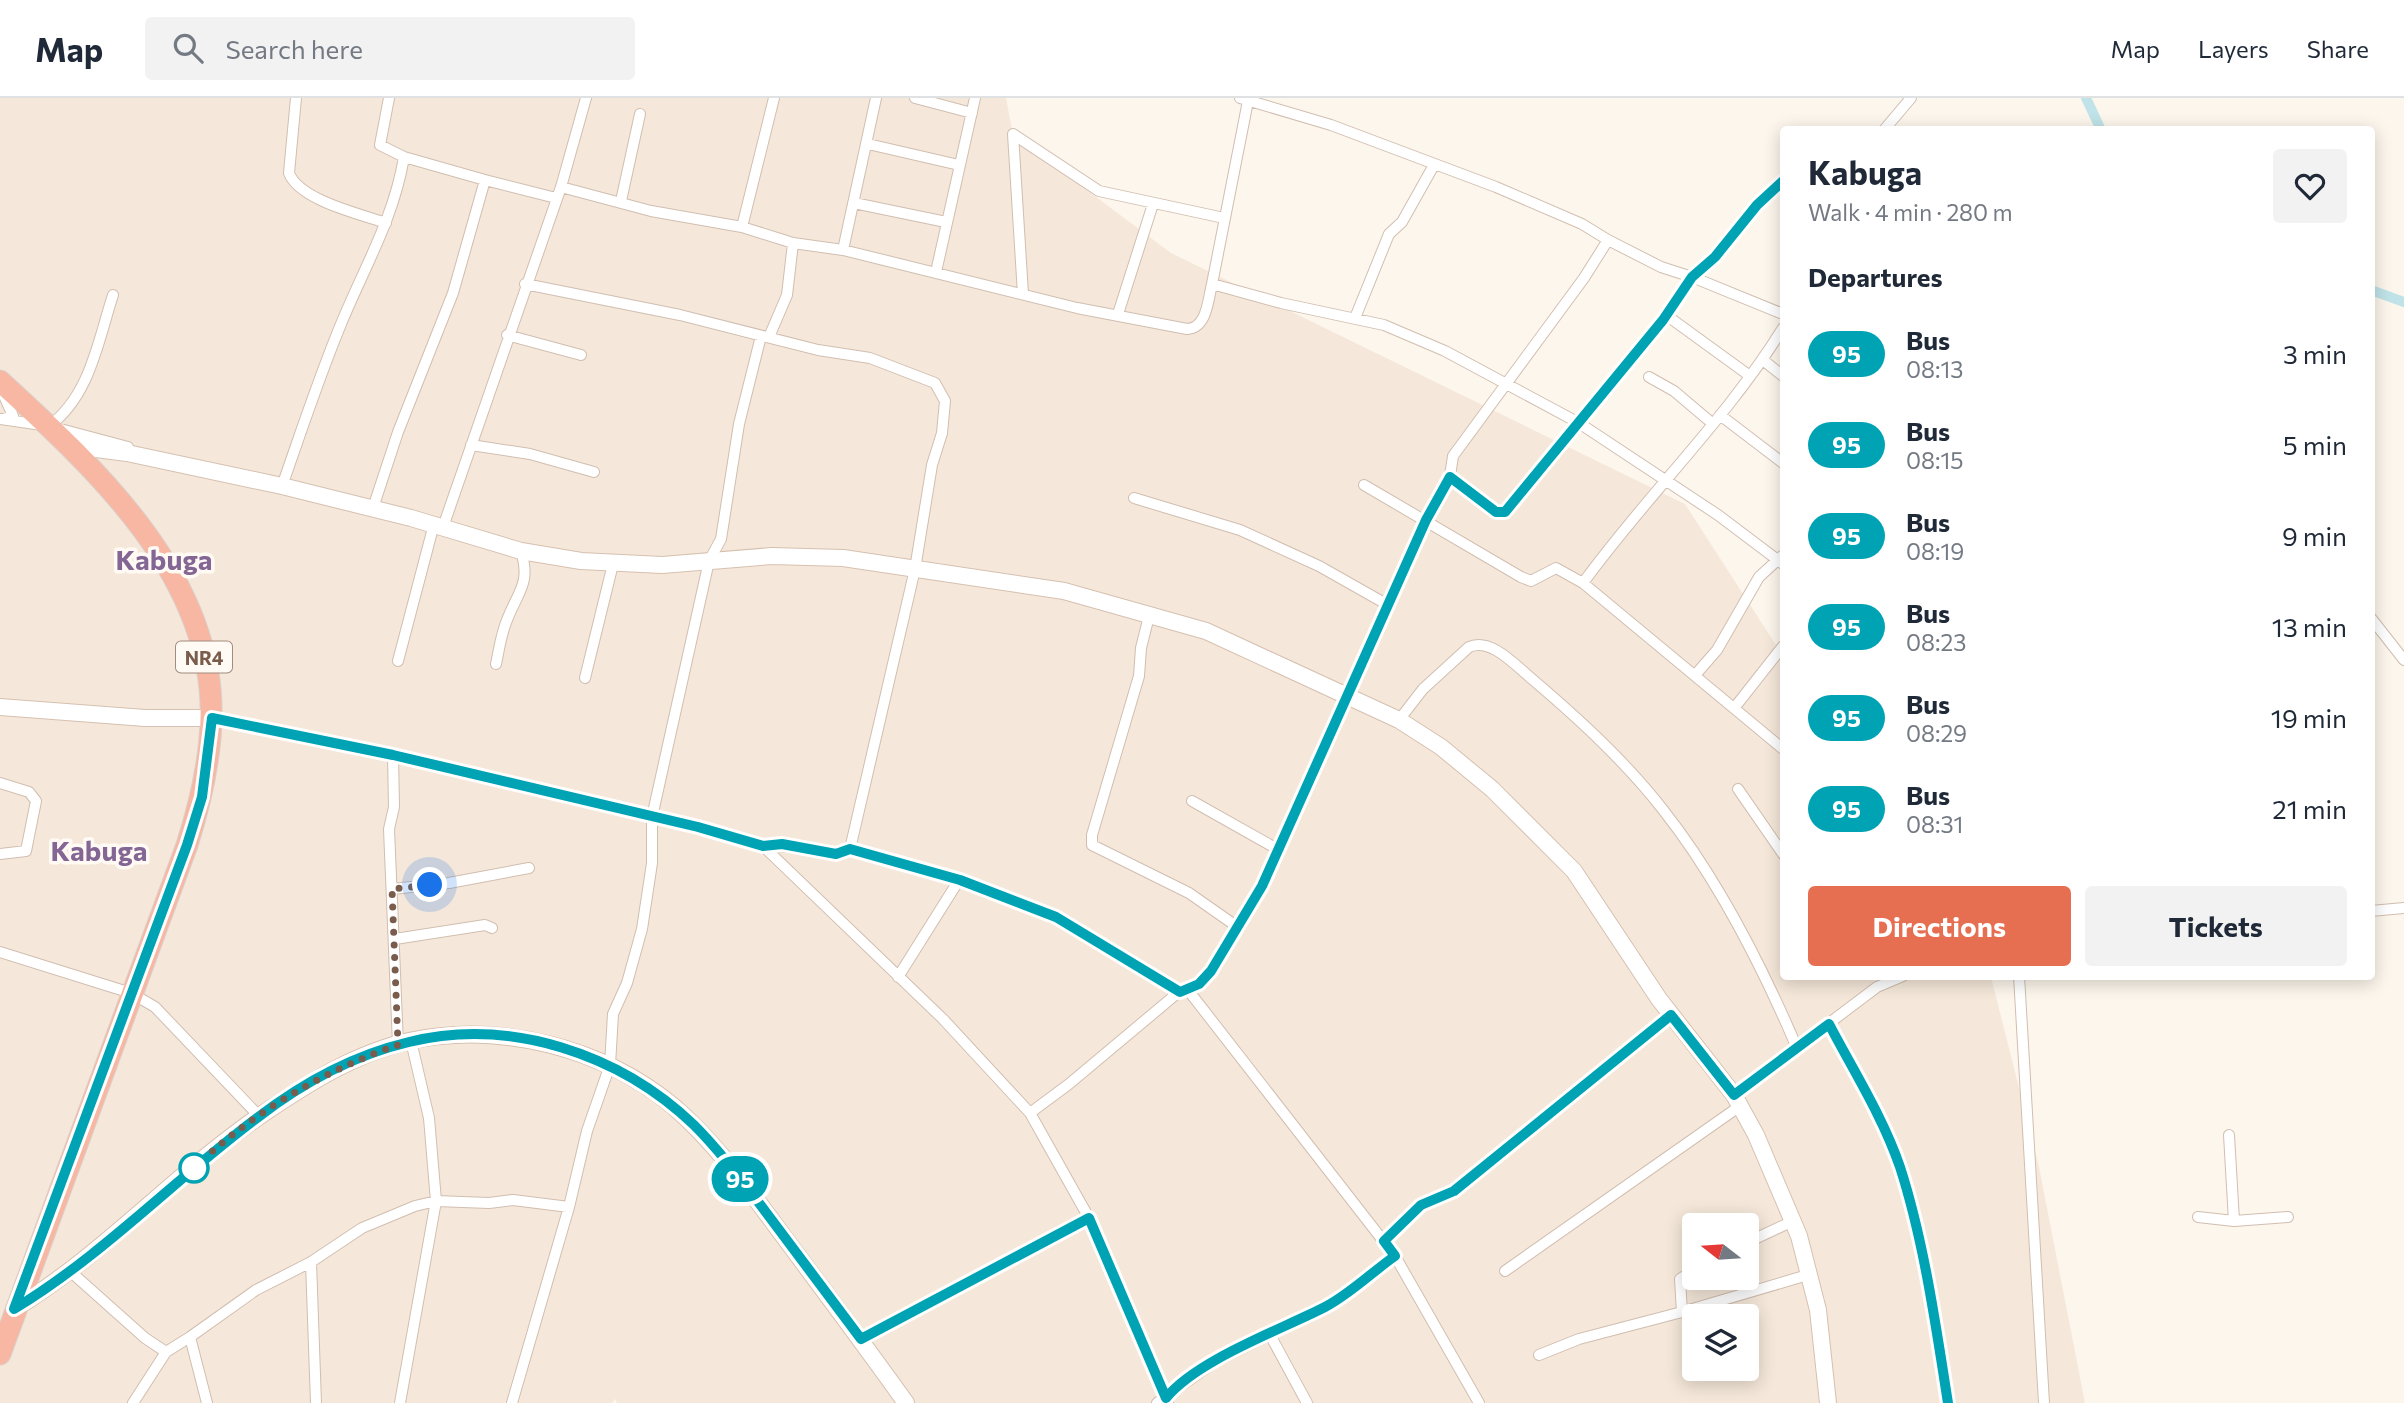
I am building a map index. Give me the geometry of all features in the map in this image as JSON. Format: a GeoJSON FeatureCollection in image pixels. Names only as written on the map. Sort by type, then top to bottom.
{"type":"FeatureCollection","features":[{"type":"Feature","properties":{"kind":"highway","name":"NR4"},"geometry":{"type":"LineString","coordinates":[[0,381],[49,426],[143,531],[178,585],[200,639],[209,682],[212,718],[202,797],[187,845],[1,1344]]}},
{"type":"Feature","properties":{"kind":"main road"},"geometry":{"type":"LineString","coordinates":[[65,445],[127,453],[282,486],[373,508],[521,551],[613,564],[772,556],[843,558],[1064,591],[1224,638],[1399,720],[1441,747],[1492,789],[1561,856],[1590,892],[1671,1015],[1737,1100],[1756,1135],[1793,1221],[1811,1274],[1824,1351],[1828,1403]]}},
{"type":"Feature","properties":{"kind":"main road"},"geometry":{"type":"LineString","coordinates":[[0,707],[145,718],[212,718]]}},
{"type":"Feature","properties":{"kind":"main road"},"geometry":{"type":"LineString","coordinates":[[14,1309],[71,1272],[259,1116],[348,1063],[404,1043],[499,1036],[537,1042],[610,1065],[656,1094],[695,1126],[742,1181],[861,1339],[905,1403]]}},
{"type":"Feature","properties":{"kind":"street"},"geometry":{"type":"LineString","coordinates":[[296,98],[289,173],[292,180],[309,194],[386,223]]}},
{"type":"Feature","properties":{"kind":"street"},"geometry":{"type":"LineString","coordinates":[[389,98],[380,145],[404,158],[555,198]]}},
{"type":"Feature","properties":{"kind":"street"},"geometry":{"type":"LineString","coordinates":[[398,661],[438,526],[471,445],[507,335],[561,187],[586,98]]}},
{"type":"Feature","properties":{"kind":"street"},"geometry":{"type":"LineString","coordinates":[[742,227],[774,98]]}},
{"type":"Feature","properties":{"kind":"street"},"geometry":{"type":"LineString","coordinates":[[843,250],[876,98]]}},
{"type":"Feature","properties":{"kind":"street"},"geometry":{"type":"LineString","coordinates":[[915,98],[972,113]]}},
{"type":"Feature","properties":{"kind":"street"},"geometry":{"type":"LineString","coordinates":[[936,272],[975,98]]}},
{"type":"Feature","properties":{"kind":"street"},"geometry":{"type":"LineString","coordinates":[[1887,126],[1911,98]]}},
{"type":"Feature","properties":{"kind":"street"},"geometry":{"type":"LineString","coordinates":[[561,187],[651,211],[742,227],[793,243],[843,250],[1023,294],[1194,329],[1201,322],[1212,284],[1244,99],[1331,125],[1546,207],[1654,264],[1780,313]]}},
{"type":"Feature","properties":{"kind":"street"},"geometry":{"type":"LineString","coordinates":[[621,201],[640,114]]}},
{"type":"Feature","properties":{"kind":"street"},"geometry":{"type":"LineString","coordinates":[[1023,294],[1013,134],[1099,191],[1224,218]]}},
{"type":"Feature","properties":{"kind":"street"},"geometry":{"type":"LineString","coordinates":[[868,144],[959,165]]}},
{"type":"Feature","properties":{"kind":"street"},"geometry":{"type":"LineString","coordinates":[[282,486],[339,330],[386,223],[404,158]]}},
{"type":"Feature","properties":{"kind":"street"},"geometry":{"type":"LineString","coordinates":[[1355,318],[1389,234],[1402,222],[1434,164]]}},
{"type":"Feature","properties":{"kind":"street"},"geometry":{"type":"LineString","coordinates":[[373,508],[398,432],[453,293],[485,180]]}},
{"type":"Feature","properties":{"kind":"street"},"geometry":{"type":"LineString","coordinates":[[1450,477],[1496,512],[1505,512],[1666,315],[1692,277],[1715,257],[1754,209],[1780,184]]}},
{"type":"Feature","properties":{"kind":"street"},"geometry":{"type":"LineString","coordinates":[[854,203],[946,222]]}},
{"type":"Feature","properties":{"kind":"street"},"geometry":{"type":"LineString","coordinates":[[1118,314],[1153,204]]}},
{"type":"Feature","properties":{"kind":"street"},"geometry":{"type":"LineString","coordinates":[[1030,1112],[1184,991],[1199,984],[1211,971],[1239,928],[1279,850],[1426,520],[1450,477],[1453,456],[1584,278],[1608,240]]}},
{"type":"Feature","properties":{"kind":"street"},"geometry":{"type":"LineString","coordinates":[[512,1403],[569,1207],[587,1131],[610,1065],[613,1014],[628,983],[642,929],[652,863],[652,817],[709,561],[721,539],[739,424],[765,337],[787,295],[793,243]]}},
{"type":"Feature","properties":{"kind":"street"},"geometry":{"type":"LineString","coordinates":[[525,284],[680,315],[818,350],[870,358],[920,376],[942,390],[945,415],[932,465],[915,569],[850,849]]}},
{"type":"Feature","properties":{"kind":"street"},"geometry":{"type":"LineString","coordinates":[[1212,284],[1281,303],[1384,324],[1418,339],[1579,423],[1780,558]]}},
{"type":"Feature","properties":{"kind":"street"},"geometry":{"type":"LineString","coordinates":[[49,426],[67,413],[78,396],[113,295]]}},
{"type":"Feature","properties":{"kind":"street"},"geometry":{"type":"LineString","coordinates":[[1666,315],[1750,376]]}},
{"type":"Feature","properties":{"kind":"street"},"geometry":{"type":"LineString","coordinates":[[1583,583],[1619,533],[1667,482],[1717,419],[1763,360],[1780,333]]}},
{"type":"Feature","properties":{"kind":"street"},"geometry":{"type":"LineString","coordinates":[[507,335],[581,355]]}},
{"type":"Feature","properties":{"kind":"street"},"geometry":{"type":"LineString","coordinates":[[1763,360],[1780,374]]}},
{"type":"Feature","properties":{"kind":"street"},"geometry":{"type":"LineString","coordinates":[[1648,377],[1674,391],[1780,461]]}},
{"type":"Feature","properties":{"kind":"street"},"geometry":{"type":"LineString","coordinates":[[0,387],[13,416],[0,419]]}},
{"type":"Feature","properties":{"kind":"street"},"geometry":{"type":"LineString","coordinates":[[0,419],[49,426],[249,479]]}},
{"type":"Feature","properties":{"kind":"street"},"geometry":{"type":"LineString","coordinates":[[471,445],[530,454],[594,472]]}},
{"type":"Feature","properties":{"kind":"street"},"geometry":{"type":"LineString","coordinates":[[1364,485],[1526,579],[1536,579],[1556,568],[1583,583],[1780,746]]}},
{"type":"Feature","properties":{"kind":"street"},"geometry":{"type":"LineString","coordinates":[[1134,498],[1240,530],[1319,566],[1388,605]]}},
{"type":"Feature","properties":{"kind":"street"},"geometry":{"type":"LineString","coordinates":[[496,664],[506,621],[524,586],[526,567],[521,551]]}},
{"type":"Feature","properties":{"kind":"street"},"geometry":{"type":"LineString","coordinates":[[1696,674],[1717,650],[1759,577],[1780,561]]}},
{"type":"Feature","properties":{"kind":"street"},"geometry":{"type":"LineString","coordinates":[[585,678],[613,564]]}},
{"type":"Feature","properties":{"kind":"street"},"geometry":{"type":"LineString","coordinates":[[1149,616],[1141,648],[1139,676],[1091,845],[1189,893],[1239,928]]}},
{"type":"Feature","properties":{"kind":"street"},"geometry":{"type":"LineString","coordinates":[[2375,623],[2404,660]]}},
{"type":"Feature","properties":{"kind":"street"},"geometry":{"type":"LineString","coordinates":[[1399,720],[1423,689],[1469,647],[1477,644],[1489,646],[1511,662],[1595,735],[1682,834],[1747,946],[1797,1048]]}},
{"type":"Feature","properties":{"kind":"street"},"geometry":{"type":"LineString","coordinates":[[1735,707],[1780,650]]}},
{"type":"Feature","properties":{"kind":"street"},"geometry":{"type":"LineString","coordinates":[[212,718],[393,755],[763,846],[782,844],[836,854],[850,849],[960,880],[1056,917],[1184,991],[1395,1256],[1479,1403]]}},
{"type":"Feature","properties":{"kind":"street"},"geometry":{"type":"LineString","coordinates":[[393,755],[394,807],[389,829],[404,1043],[429,1118],[436,1200],[400,1403]]}},
{"type":"Feature","properties":{"kind":"street"},"geometry":{"type":"LineString","coordinates":[[0,782],[29,792],[36,801],[26,851],[0,854]]}},
{"type":"Feature","properties":{"kind":"street"},"geometry":{"type":"LineString","coordinates":[[1738,789],[1780,849]]}},
{"type":"Feature","properties":{"kind":"street"},"geometry":{"type":"LineString","coordinates":[[1192,801],[1279,850]]}},
{"type":"Feature","properties":{"kind":"street"},"geometry":{"type":"LineString","coordinates":[[763,846],[943,1019],[1030,1112],[1089,1218],[1164,1401],[1175,1388],[1213,1363],[1327,1306],[1395,1256]]}},
{"type":"Feature","properties":{"kind":"street"},"geometry":{"type":"LineString","coordinates":[[392,889],[449,883],[529,868]]}},
{"type":"Feature","properties":{"kind":"street"},"geometry":{"type":"LineString","coordinates":[[898,977],[960,880]]}},
{"type":"Feature","properties":{"kind":"street"},"geometry":{"type":"LineString","coordinates":[[2375,912],[2404,908]]}},
{"type":"Feature","properties":{"kind":"street"},"geometry":{"type":"LineString","coordinates":[[395,939],[485,925],[492,928]]}},
{"type":"Feature","properties":{"kind":"street"},"geometry":{"type":"LineString","coordinates":[[0,951],[131,993],[162,1013],[259,1116]]}},
{"type":"Feature","properties":{"kind":"street"},"geometry":{"type":"LineString","coordinates":[[1873,980],[1877,987]]}},
{"type":"Feature","properties":{"kind":"street"},"geometry":{"type":"LineString","coordinates":[[1505,1271],[1737,1100],[1797,1048],[1877,987],[1894,980]]}},
{"type":"Feature","properties":{"kind":"street"},"geometry":{"type":"LineString","coordinates":[[2019,980],[2044,1403]]}},
{"type":"Feature","properties":{"kind":"street"},"geometry":{"type":"LineString","coordinates":[[1384,1241],[1421,1205],[1454,1191],[1671,1015]]}},
{"type":"Feature","properties":{"kind":"street"},"geometry":{"type":"LineString","coordinates":[[1829,1024],[1881,1122],[1900,1167],[1912,1214],[1948,1403]]}},
{"type":"Feature","properties":{"kind":"street"},"geometry":{"type":"LineString","coordinates":[[2229,1135],[2234,1221]]}},
{"type":"Feature","properties":{"kind":"street"},"geometry":{"type":"LineString","coordinates":[[133,1403],[166,1352],[256,1290],[311,1262],[362,1228],[436,1200],[489,1203],[530,1200],[569,1207]]}},
{"type":"Feature","properties":{"kind":"street"},"geometry":{"type":"LineString","coordinates":[[2198,1217],[2234,1221],[2287,1217]]}},
{"type":"Feature","properties":{"kind":"street"},"geometry":{"type":"LineString","coordinates":[[861,1339],[1089,1218]]}},
{"type":"Feature","properties":{"kind":"street"},"geometry":{"type":"LineString","coordinates":[[1759,1236],[1793,1221]]}},
{"type":"Feature","properties":{"kind":"street"},"geometry":{"type":"LineString","coordinates":[[311,1262],[316,1403]]}},
{"type":"Feature","properties":{"kind":"street"},"geometry":{"type":"LineString","coordinates":[[71,1272],[145,1338],[166,1352]]}},
{"type":"Feature","properties":{"kind":"street"},"geometry":{"type":"LineString","coordinates":[[1709,1304],[1811,1274]]}},
{"type":"Feature","properties":{"kind":"street"},"geometry":{"type":"LineString","coordinates":[[1539,1355],[1579,1339],[1682,1312],[1678,1285],[1682,1277]]}},
{"type":"Feature","properties":{"kind":"street"},"geometry":{"type":"LineString","coordinates":[[1269,1333],[1307,1403]]}},
{"type":"Feature","properties":{"kind":"street"},"geometry":{"type":"LineString","coordinates":[[190,1337],[207,1403]]}},
{"type":"Feature","properties":{"kind":"shaded area"},"geometry":{"type":"Polygon","coordinates":[[[0,98],[1006,98],[1013,135],[1171,253],[1685,504],[1780,651],[1780,980],[1992,980],[2039,1167],[2085,1403],[617,1403],[615,1399],[612,1403],[0,1403],[0,98]]]}},
{"type":"Feature","properties":{"kind":"waterway"},"geometry":{"type":"LineString","coordinates":[[2086,98],[2099,126]]}},
{"type":"Feature","properties":{"kind":"waterway"},"geometry":{"type":"LineString","coordinates":[[2375,291],[2404,302]]}},
{"type":"Feature","properties":{"kind":"bus line","name":"95"},"geometry":{"type":"LineString","coordinates":[[1780,183],[1757,205],[1715,257],[1692,277],[1663,320],[1505,512],[1496,512],[1450,477],[1426,520],[1262,886],[1211,971],[1199,984],[1188,990],[1180,992],[1056,917],[960,880],[850,849],[836,854],[782,844],[763,846],[698,827],[393,755],[212,718],[202,797],[187,845],[14,1309],[71,1272],[129,1221],[259,1116],[313,1081],[348,1063],[411,1041],[499,1036],[537,1042],[579,1053],[610,1065],[671,1105],[695,1126],[742,1181],[861,1339],[1089,1218],[1166,1398],[1175,1388],[1213,1363],[1327,1306],[1395,1256],[1384,1241],[1408,1216],[1421,1205],[1454,1191],[1671,1015],[1734,1095],[1829,1024],[1881,1122],[1900,1167],[1912,1214],[1948,1403]]}},
{"type":"Feature","properties":{"kind":"district","name":"Kabuga"},"geometry":{"type":"Point","coordinates":[164,559]}},
{"type":"Feature","properties":{"kind":"district","name":"Kabuga"},"geometry":{"type":"Point","coordinates":[99,850]}},
{"type":"Feature","properties":{"kind":"route"},"geometry":{"type":"LineString","coordinates":[[194,1168],[259,1116],[313,1081],[348,1063],[398,1045],[392,889],[430,885]]}}]}
